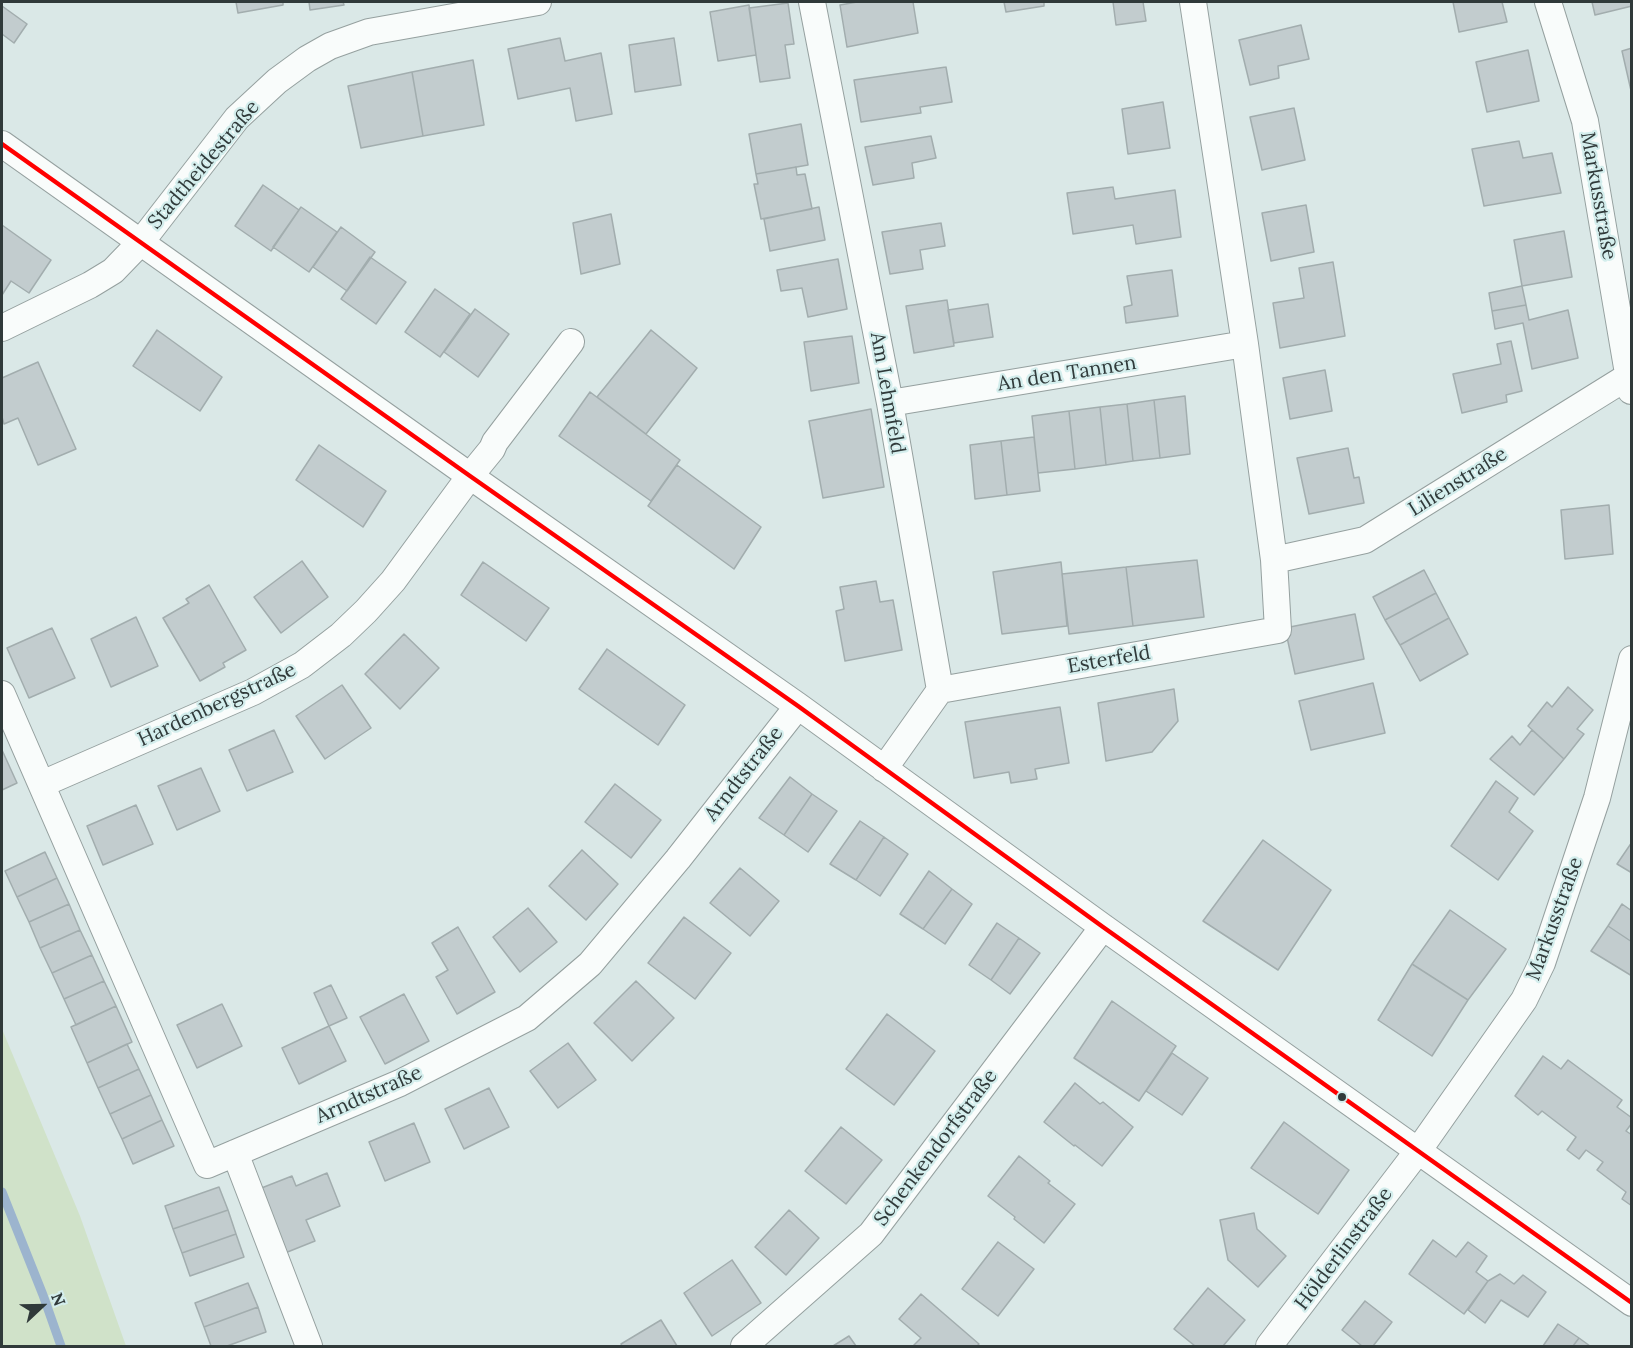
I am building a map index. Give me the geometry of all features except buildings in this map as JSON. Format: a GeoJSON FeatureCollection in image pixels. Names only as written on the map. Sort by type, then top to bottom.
{"type":"FeatureCollection","features":[{"type":"Feature","properties":{"kind":"street","name":"Stadtheidestraße"},"geometry":{"type":"LineString","coordinates":[[2,328],[90,285],[113,271],[141,242],[237,118],[277,81],[307,59],[330,46],[369,32],[538,2]]}},
{"type":"Feature","properties":{"kind":"street","name":"Am Lehmfeld"},"geometry":{"type":"LineString","coordinates":[[812,2],[890,403],[940,690]]}},
{"type":"Feature","properties":{"kind":"street"},"geometry":{"type":"LineString","coordinates":[[1193,2],[1245,344],[1274,560]]}},
{"type":"Feature","properties":{"kind":"street","name":"Markusstraße"},"geometry":{"type":"LineString","coordinates":[[1548,2],[1586,121],[1631,382]]}},
{"type":"Feature","properties":{"kind":"street"},"geometry":{"type":"LineString","coordinates":[[2,144],[798,706],[1103,927],[1632,1303]]}},
{"type":"Feature","properties":{"kind":"street","name":"Hardenbergstraße"},"geometry":{"type":"LineString","coordinates":[[42,784],[253,692],[302,665],[341,635],[393,581],[571,342]]}},
{"type":"Feature","properties":{"kind":"street","name":"An den Tannen"},"geometry":{"type":"LineString","coordinates":[[890,403],[1245,344]]}},
{"type":"Feature","properties":{"kind":"street","name":"Lilienstraße"},"geometry":{"type":"LineString","coordinates":[[1274,560],[1365,540],[1631,382]]}},
{"type":"Feature","properties":{"kind":"street","name":"Esterfeld"},"geometry":{"type":"LineString","coordinates":[[940,690],[1278,630],[1274,560]]}},
{"type":"Feature","properties":{"kind":"street","name":"Markusstraße"},"geometry":{"type":"LineString","coordinates":[[1418,1151],[1524,1000],[1542,963],[1597,798],[1632,659]]}},
{"type":"Feature","properties":{"kind":"street"},"geometry":{"type":"LineString","coordinates":[[884,769],[940,690]]}},
{"type":"Feature","properties":{"kind":"street"},"geometry":{"type":"LineString","coordinates":[[2,694],[42,784]]}},
{"type":"Feature","properties":{"kind":"street","name":"Arndtstraße"},"geometry":{"type":"LineString","coordinates":[[42,784],[207,1165],[400,1083],[527,1018],[590,964],[678,859],[798,706]]}},
{"type":"Feature","properties":{"kind":"street","name":"Schenkendorfstraße"},"geometry":{"type":"LineString","coordinates":[[744,1347],[871,1234],[1103,927]]}},
{"type":"Feature","properties":{"kind":"street","name":"Hölderlinstraße"},"geometry":{"type":"LineString","coordinates":[[1269,1347],[1418,1151]]}},
{"type":"Feature","properties":{"kind":"street"},"geometry":{"type":"LineString","coordinates":[[235,1153],[309,1347]]}},
{"type":"Feature","properties":{"kind":"green space"},"geometry":{"type":"Polygon","coordinates":[[[2,1029],[80,1216],[126,1346],[2,1346],[2,1029]]]}},
{"type":"Feature","properties":{"kind":"waterway"},"geometry":{"type":"LineString","coordinates":[[2,1192],[61,1346]]}},
{"type":"Feature","properties":{"kind":"transit line"},"geometry":{"type":"LineString","coordinates":[[2,144],[798,706],[1103,927],[1632,1303]]}}]}
